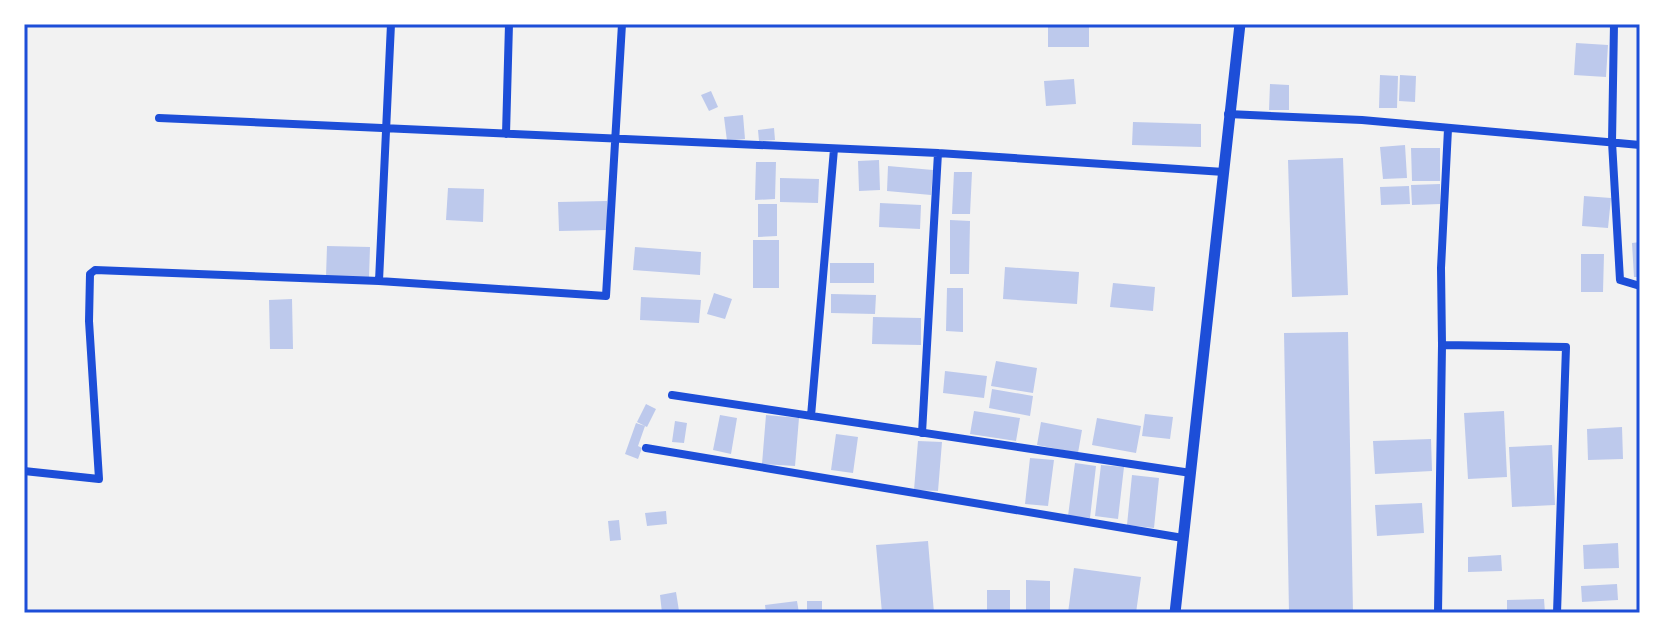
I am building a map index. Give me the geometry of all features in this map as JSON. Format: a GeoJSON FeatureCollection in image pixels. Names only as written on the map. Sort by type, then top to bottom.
{"type":"FeatureCollection","features":[{"type":"Feature","properties":{"kind":"main road"},"geometry":{"type":"LineString","coordinates":[[1175,613],[1240,24]]}},
{"type":"Feature","properties":{"kind":"street"},"geometry":{"type":"LineString","coordinates":[[379,281],[391,24]]}},
{"type":"Feature","properties":{"kind":"street"},"geometry":{"type":"LineString","coordinates":[[506,134],[509,24]]}},
{"type":"Feature","properties":{"kind":"street"},"geometry":{"type":"LineString","coordinates":[[24,471],[99,479],[89,321],[90,274],[95,270],[379,281],[606,296],[622,24]]}},
{"type":"Feature","properties":{"kind":"street"},"geometry":{"type":"LineString","coordinates":[[1614,24],[1612,142],[1620,280],[1640,286]]}},
{"type":"Feature","properties":{"kind":"street"},"geometry":{"type":"LineString","coordinates":[[1229,114],[1362,120],[1640,145]]}},
{"type":"Feature","properties":{"kind":"street"},"geometry":{"type":"LineString","coordinates":[[159,118],[938,153],[1224,172]]}},
{"type":"Feature","properties":{"kind":"street"},"geometry":{"type":"LineString","coordinates":[[1438,613],[1441,268],[1448,129]]}},
{"type":"Feature","properties":{"kind":"street"},"geometry":{"type":"LineString","coordinates":[[811,416],[834,149]]}},
{"type":"Feature","properties":{"kind":"street"},"geometry":{"type":"LineString","coordinates":[[922,433],[938,153]]}},
{"type":"Feature","properties":{"kind":"street"},"geometry":{"type":"LineString","coordinates":[[1442,345],[1566,347],[1557,613]]}},
{"type":"Feature","properties":{"kind":"street"},"geometry":{"type":"LineString","coordinates":[[672,395],[1191,473]]}},
{"type":"Feature","properties":{"kind":"street"},"geometry":{"type":"LineString","coordinates":[[646,448],[1183,538]]}},
{"type":"Feature","properties":{"kind":"building"},"geometry":{"type":"Polygon","coordinates":[[[1048,24],[1089,24],[1089,47],[1048,47],[1048,24]]]}},
{"type":"Feature","properties":{"kind":"building"},"geometry":{"type":"Polygon","coordinates":[[[1576,43],[1608,45],[1606,77],[1574,75],[1576,43]]]}},
{"type":"Feature","properties":{"kind":"building"},"geometry":{"type":"Polygon","coordinates":[[[1380,75],[1398,76],[1397,108],[1379,108],[1380,75]]]}},
{"type":"Feature","properties":{"kind":"building"},"geometry":{"type":"Polygon","coordinates":[[[1400,75],[1416,76],[1415,102],[1399,101],[1400,75]]]}},
{"type":"Feature","properties":{"kind":"building"},"geometry":{"type":"Polygon","coordinates":[[[1074,79],[1076,104],[1046,106],[1044,81],[1074,79]]]}},
{"type":"Feature","properties":{"kind":"building"},"geometry":{"type":"Polygon","coordinates":[[[1270,84],[1289,85],[1289,110],[1269,110],[1270,84]]]}},
{"type":"Feature","properties":{"kind":"building"},"geometry":{"type":"Polygon","coordinates":[[[711,91],[718,107],[709,111],[701,95],[711,91]]]}},
{"type":"Feature","properties":{"kind":"building"},"geometry":{"type":"Polygon","coordinates":[[[743,115],[745,139],[727,141],[724,117],[743,115]]]}},
{"type":"Feature","properties":{"kind":"building"},"geometry":{"type":"Polygon","coordinates":[[[1133,122],[1201,124],[1201,147],[1132,145],[1133,122]]]}},
{"type":"Feature","properties":{"kind":"building"},"geometry":{"type":"Polygon","coordinates":[[[774,128],[775,140],[759,141],[758,130],[774,128]]]}},
{"type":"Feature","properties":{"kind":"building"},"geometry":{"type":"Polygon","coordinates":[[[1405,145],[1407,178],[1383,179],[1380,147],[1405,145]]]}},
{"type":"Feature","properties":{"kind":"building"},"geometry":{"type":"Polygon","coordinates":[[[1411,148],[1440,148],[1440,181],[1412,181],[1411,148]]]}},
{"type":"Feature","properties":{"kind":"building"},"geometry":{"type":"Polygon","coordinates":[[[1343,158],[1348,295],[1292,297],[1288,160],[1343,158]]]}},
{"type":"Feature","properties":{"kind":"building"},"geometry":{"type":"Polygon","coordinates":[[[879,160],[880,190],[859,191],[858,161],[879,160]]]}},
{"type":"Feature","properties":{"kind":"building"},"geometry":{"type":"Polygon","coordinates":[[[756,162],[776,162],[775,199],[755,200],[756,162]]]}},
{"type":"Feature","properties":{"kind":"building"},"geometry":{"type":"Polygon","coordinates":[[[888,166],[933,170],[931,195],[887,191],[888,166]]]}},
{"type":"Feature","properties":{"kind":"building"},"geometry":{"type":"Polygon","coordinates":[[[954,172],[972,172],[970,214],[952,214],[954,172]]]}},
{"type":"Feature","properties":{"kind":"building"},"geometry":{"type":"Polygon","coordinates":[[[780,178],[819,179],[818,203],[780,202],[780,178]]]}},
{"type":"Feature","properties":{"kind":"building"},"geometry":{"type":"Polygon","coordinates":[[[1440,184],[1440,204],[1412,205],[1411,185],[1440,184]]]}},
{"type":"Feature","properties":{"kind":"building"},"geometry":{"type":"Polygon","coordinates":[[[1409,186],[1410,204],[1381,205],[1380,187],[1409,186]]]}},
{"type":"Feature","properties":{"kind":"building"},"geometry":{"type":"Polygon","coordinates":[[[448,188],[484,189],[483,222],[446,220],[448,188]]]}},
{"type":"Feature","properties":{"kind":"building"},"geometry":{"type":"Polygon","coordinates":[[[1584,196],[1611,198],[1608,228],[1582,226],[1584,196]]]}},
{"type":"Feature","properties":{"kind":"building"},"geometry":{"type":"Polygon","coordinates":[[[607,201],[607,230],[559,231],[558,202],[607,201]]]}},
{"type":"Feature","properties":{"kind":"building"},"geometry":{"type":"Polygon","coordinates":[[[880,203],[921,205],[920,229],[879,227],[880,203]]]}},
{"type":"Feature","properties":{"kind":"building"},"geometry":{"type":"Polygon","coordinates":[[[758,204],[777,204],[777,236],[758,237],[758,204]]]}},
{"type":"Feature","properties":{"kind":"building"},"geometry":{"type":"Polygon","coordinates":[[[950,220],[970,221],[969,274],[950,274],[950,220]]]}},
{"type":"Feature","properties":{"kind":"building"},"geometry":{"type":"Polygon","coordinates":[[[753,240],[779,240],[779,288],[753,288],[753,240]]]}},
{"type":"Feature","properties":{"kind":"building"},"geometry":{"type":"Polygon","coordinates":[[[1640,242],[1640,277],[1634,277],[1632,243],[1640,242]]]}},
{"type":"Feature","properties":{"kind":"building"},"geometry":{"type":"Polygon","coordinates":[[[327,246],[370,247],[369,278],[326,277],[327,246]]]}},
{"type":"Feature","properties":{"kind":"building"},"geometry":{"type":"Polygon","coordinates":[[[635,247],[701,252],[700,275],[633,270],[635,247]]]}},
{"type":"Feature","properties":{"kind":"building"},"geometry":{"type":"Polygon","coordinates":[[[1581,254],[1604,254],[1603,292],[1581,292],[1581,254]]]}},
{"type":"Feature","properties":{"kind":"building"},"geometry":{"type":"Polygon","coordinates":[[[830,263],[874,263],[874,283],[830,283],[830,263]]]}},
{"type":"Feature","properties":{"kind":"building"},"geometry":{"type":"Polygon","coordinates":[[[1005,267],[1079,272],[1077,304],[1003,299],[1005,267]]]}},
{"type":"Feature","properties":{"kind":"building"},"geometry":{"type":"Polygon","coordinates":[[[1113,283],[1155,287],[1153,311],[1110,307],[1113,283]]]}},
{"type":"Feature","properties":{"kind":"building"},"geometry":{"type":"Polygon","coordinates":[[[947,288],[963,288],[963,332],[946,331],[947,288]]]}},
{"type":"Feature","properties":{"kind":"building"},"geometry":{"type":"Polygon","coordinates":[[[714,293],[732,299],[725,319],[707,314],[714,293]]]}},
{"type":"Feature","properties":{"kind":"building"},"geometry":{"type":"Polygon","coordinates":[[[831,294],[876,295],[875,314],[831,313],[831,294]]]}},
{"type":"Feature","properties":{"kind":"building"},"geometry":{"type":"Polygon","coordinates":[[[641,297],[701,300],[699,323],[640,320],[641,297]]]}},
{"type":"Feature","properties":{"kind":"building"},"geometry":{"type":"Polygon","coordinates":[[[292,299],[293,349],[270,349],[269,300],[292,299]]]}},
{"type":"Feature","properties":{"kind":"building"},"geometry":{"type":"Polygon","coordinates":[[[873,317],[921,318],[921,345],[872,344],[873,317]]]}},
{"type":"Feature","properties":{"kind":"building"},"geometry":{"type":"Polygon","coordinates":[[[1348,332],[1353,613],[1289,613],[1284,333],[1348,332]]]}},
{"type":"Feature","properties":{"kind":"building"},"geometry":{"type":"Polygon","coordinates":[[[996,361],[1037,368],[1033,393],[991,386],[996,361]]]}},
{"type":"Feature","properties":{"kind":"building"},"geometry":{"type":"Polygon","coordinates":[[[945,371],[987,376],[984,398],[943,393],[945,371]]]}},
{"type":"Feature","properties":{"kind":"building"},"geometry":{"type":"Polygon","coordinates":[[[992,389],[1033,396],[1030,416],[989,408],[992,389]]]}},
{"type":"Feature","properties":{"kind":"building"},"geometry":{"type":"Polygon","coordinates":[[[646,404],[656,409],[647,427],[637,422],[646,404]]]}},
{"type":"Feature","properties":{"kind":"building"},"geometry":{"type":"Polygon","coordinates":[[[974,411],[1020,418],[1016,441],[970,434],[974,411]]]}},
{"type":"Feature","properties":{"kind":"building"},"geometry":{"type":"Polygon","coordinates":[[[1504,411],[1507,477],[1468,479],[1464,413],[1504,411]]]}},
{"type":"Feature","properties":{"kind":"building"},"geometry":{"type":"Polygon","coordinates":[[[1145,414],[1173,417],[1170,439],[1142,436],[1145,414]]]}},
{"type":"Feature","properties":{"kind":"building"},"geometry":{"type":"Polygon","coordinates":[[[720,415],[737,418],[731,454],[713,450],[720,415]]]}},
{"type":"Feature","properties":{"kind":"building"},"geometry":{"type":"Polygon","coordinates":[[[766,415],[799,418],[795,466],[762,464],[766,415]]]}},
{"type":"Feature","properties":{"kind":"building"},"geometry":{"type":"Polygon","coordinates":[[[1097,418],[1141,426],[1136,453],[1092,445],[1097,418]]]}},
{"type":"Feature","properties":{"kind":"building"},"geometry":{"type":"Polygon","coordinates":[[[675,421],[687,423],[684,443],[672,442],[675,421]]]}},
{"type":"Feature","properties":{"kind":"building"},"geometry":{"type":"Polygon","coordinates":[[[1041,422],[1082,430],[1078,453],[1037,445],[1041,422]]]}},
{"type":"Feature","properties":{"kind":"building"},"geometry":{"type":"Polygon","coordinates":[[[636,423],[645,426],[638,446],[642,448],[638,459],[625,454],[636,423]]]}},
{"type":"Feature","properties":{"kind":"building"},"geometry":{"type":"Polygon","coordinates":[[[1622,427],[1623,459],[1588,460],[1587,429],[1622,427]]]}},
{"type":"Feature","properties":{"kind":"building"},"geometry":{"type":"Polygon","coordinates":[[[836,434],[858,437],[853,473],[831,470],[836,434]]]}},
{"type":"Feature","properties":{"kind":"building"},"geometry":{"type":"Polygon","coordinates":[[[1431,439],[1432,471],[1375,474],[1373,441],[1431,439]]]}},
{"type":"Feature","properties":{"kind":"building"},"geometry":{"type":"Polygon","coordinates":[[[918,441],[942,442],[938,491],[914,490],[918,441]]]}},
{"type":"Feature","properties":{"kind":"building"},"geometry":{"type":"Polygon","coordinates":[[[1552,445],[1555,505],[1512,507],[1509,447],[1552,445]]]}},
{"type":"Feature","properties":{"kind":"building"},"geometry":{"type":"Polygon","coordinates":[[[1030,458],[1054,460],[1048,506],[1025,504],[1030,458]]]}},
{"type":"Feature","properties":{"kind":"building"},"geometry":{"type":"Polygon","coordinates":[[[1075,463],[1096,466],[1090,518],[1068,516],[1075,463]]]}},
{"type":"Feature","properties":{"kind":"building"},"geometry":{"type":"Polygon","coordinates":[[[1101,465],[1124,467],[1118,519],[1095,516],[1101,465]]]}},
{"type":"Feature","properties":{"kind":"building"},"geometry":{"type":"Polygon","coordinates":[[[1132,475],[1159,478],[1154,528],[1127,525],[1132,475]]]}},
{"type":"Feature","properties":{"kind":"building"},"geometry":{"type":"Polygon","coordinates":[[[1422,503],[1424,533],[1377,536],[1375,505],[1422,503]]]}},
{"type":"Feature","properties":{"kind":"building"},"geometry":{"type":"Polygon","coordinates":[[[666,511],[667,524],[647,526],[645,513],[666,511]]]}},
{"type":"Feature","properties":{"kind":"building"},"geometry":{"type":"Polygon","coordinates":[[[619,520],[621,540],[610,541],[608,521],[619,520]]]}},
{"type":"Feature","properties":{"kind":"building"},"geometry":{"type":"Polygon","coordinates":[[[928,541],[934,613],[882,613],[876,545],[928,541]]]}},
{"type":"Feature","properties":{"kind":"building"},"geometry":{"type":"Polygon","coordinates":[[[1618,543],[1619,568],[1584,569],[1583,545],[1618,543]]]}},
{"type":"Feature","properties":{"kind":"building"},"geometry":{"type":"Polygon","coordinates":[[[1501,555],[1502,571],[1468,572],[1468,557],[1501,555]]]}},
{"type":"Feature","properties":{"kind":"building"},"geometry":{"type":"Polygon","coordinates":[[[1074,568],[1141,577],[1136,613],[1068,613],[1074,568]]]}},
{"type":"Feature","properties":{"kind":"building"},"geometry":{"type":"Polygon","coordinates":[[[1026,580],[1050,581],[1050,613],[1026,613],[1026,580]]]}},
{"type":"Feature","properties":{"kind":"building"},"geometry":{"type":"Polygon","coordinates":[[[1617,584],[1618,600],[1582,602],[1581,586],[1617,584]]]}},
{"type":"Feature","properties":{"kind":"building"},"geometry":{"type":"Polygon","coordinates":[[[987,590],[1010,590],[1010,613],[987,613],[987,590]]]}},
{"type":"Feature","properties":{"kind":"building"},"geometry":{"type":"Polygon","coordinates":[[[676,592],[679,611],[662,613],[660,595],[676,592]]]}},
{"type":"Feature","properties":{"kind":"building"},"geometry":{"type":"Polygon","coordinates":[[[1544,599],[1545,613],[1507,613],[1507,600],[1544,599]]]}},
{"type":"Feature","properties":{"kind":"building"},"geometry":{"type":"Polygon","coordinates":[[[797,601],[799,613],[766,613],[765,605],[797,601]]]}},
{"type":"Feature","properties":{"kind":"building"},"geometry":{"type":"Polygon","coordinates":[[[807,601],[822,601],[822,613],[807,613],[807,601]]]}}]}
